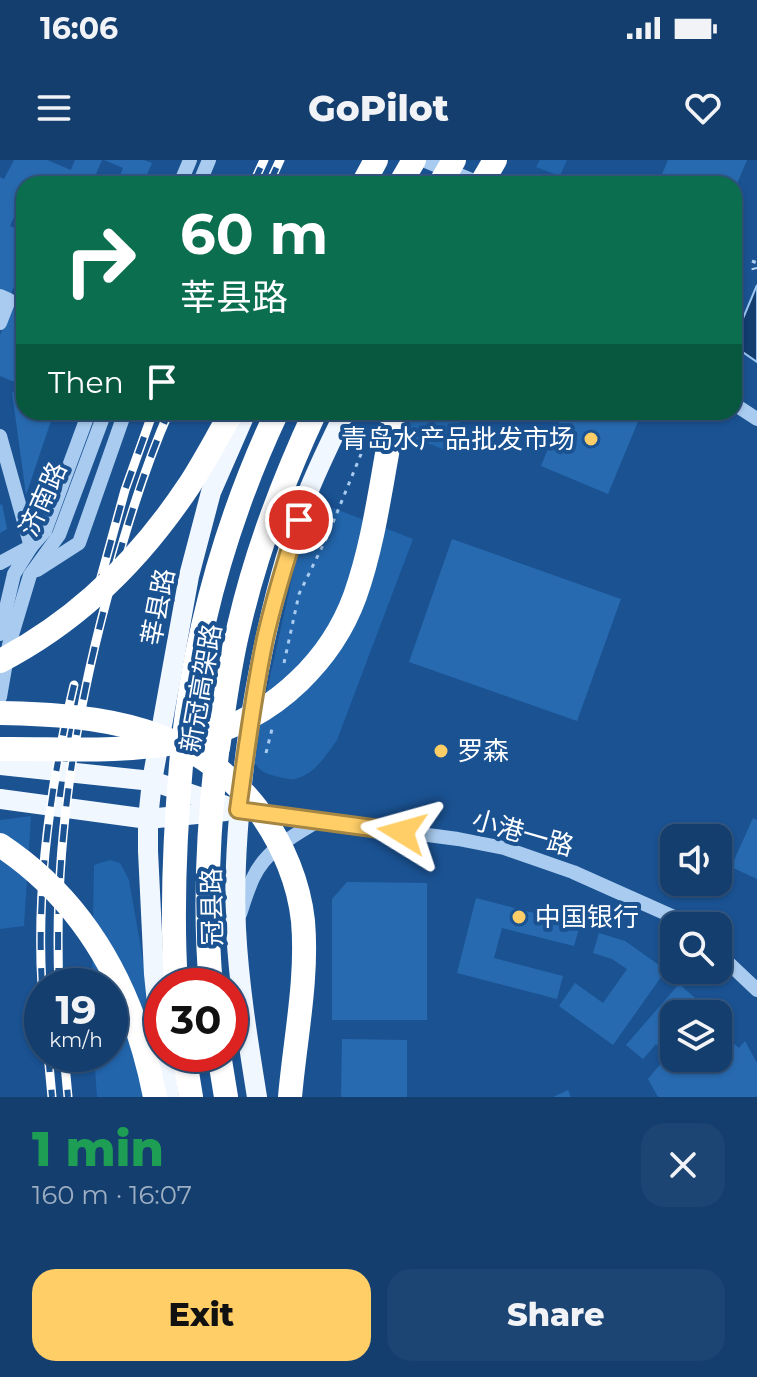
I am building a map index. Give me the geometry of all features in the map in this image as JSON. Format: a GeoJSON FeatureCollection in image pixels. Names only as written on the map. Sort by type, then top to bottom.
{"type":"FeatureCollection","features":[{"type":"Feature","properties":{"kind":"highway"},"geometry":{"type":"LineString","coordinates":[[482,176],[495,160]]}},
{"type":"Feature","properties":{"kind":"highway"},"geometry":{"type":"LineString","coordinates":[[0,661],[59,624],[123,569],[188,487],[227,420]]}},
{"type":"Feature","properties":{"kind":"highway","name":"新冠高架路"},"geometry":{"type":"LineString","coordinates":[[175,968],[174,837],[190,696],[209,605],[231,526],[273,420]]}},
{"type":"Feature","properties":{"kind":"highway","name":"新冠高架路"},"geometry":{"type":"LineString","coordinates":[[210,968],[207,902],[214,780],[238,628],[283,483],[311,420]]}},
{"type":"Feature","properties":{"kind":"highway"},"geometry":{"type":"LineString","coordinates":[[0,749],[91,749],[178,744],[212,735],[239,723],[282,696],[314,666],[334,641],[354,599],[369,549],[393,420]]}},
{"type":"Feature","properties":{"kind":"highway"},"geometry":{"type":"LineString","coordinates":[[0,713],[99,719],[158,734],[212,763],[235,783],[258,810],[286,860],[302,913],[303,970],[290,1097]]}},
{"type":"Feature","properties":{"kind":"highway"},"geometry":{"type":"LineString","coordinates":[[0,845],[58,893],[98,945],[118,980],[136,1024],[155,1097]]}},
{"type":"Feature","properties":{"kind":"highway"},"geometry":{"type":"LineString","coordinates":[[187,1072],[191,1097]]}},
{"type":"Feature","properties":{"kind":"highway"},"geometry":{"type":"LineString","coordinates":[[222,1072],[226,1097]]}},
{"type":"Feature","properties":{"kind":"main road","name":"莘县路"},"geometry":{"type":"LineString","coordinates":[[148,819],[189,576],[211,492],[242,420]]}},
{"type":"Feature","properties":{"kind":"main road"},"geometry":{"type":"LineString","coordinates":[[238,810],[253,703],[282,571],[307,495],[341,420]]}},
{"type":"Feature","properties":{"kind":"main road"},"geometry":{"type":"LineString","coordinates":[[0,765],[152,781],[238,810]]}},
{"type":"Feature","properties":{"kind":"main road"},"geometry":{"type":"LineString","coordinates":[[0,799],[148,819],[238,810]]}},
{"type":"Feature","properties":{"kind":"main road","name":"冠县路"},"geometry":{"type":"LineString","coordinates":[[238,810],[236,925],[244,1017],[257,1097]]}},
{"type":"Feature","properties":{"kind":"main road"},"geometry":{"type":"LineString","coordinates":[[148,819],[154,968]]}},
{"type":"Feature","properties":{"kind":"main road"},"geometry":{"type":"LineString","coordinates":[[165,1072],[169,1097]]}},
{"type":"Feature","properties":{"kind":"street"},"geometry":{"type":"LineString","coordinates":[[423,160],[460,176]]}},
{"type":"Feature","properties":{"kind":"street"},"geometry":{"type":"LineString","coordinates":[[0,296],[9,300],[0,323]]}},
{"type":"Feature","properties":{"kind":"street","name":"济南路"},"geometry":{"type":"LineString","coordinates":[[0,634],[14,574],[45,531],[86,420]]}},
{"type":"Feature","properties":{"kind":"street","name":"济南路"},"geometry":{"type":"LineString","coordinates":[[0,697],[9,645],[30,575],[59,535],[102,420]]}},
{"type":"Feature","properties":{"kind":"street"},"geometry":{"type":"LineString","coordinates":[[30,575],[79,543],[122,420]]}},
{"type":"Feature","properties":{"kind":"street"},"geometry":{"type":"LineString","coordinates":[[0,436],[31,547]]}},
{"type":"Feature","properties":{"kind":"street"},"geometry":{"type":"LineString","coordinates":[[0,563],[59,535]]}},
{"type":"Feature","properties":{"kind":"street","name":"小港一路"},"geometry":{"type":"LineString","coordinates":[[238,810],[458,839],[504,848],[573,872],[663,912]]}},
{"type":"Feature","properties":{"kind":"street"},"geometry":{"type":"LineString","coordinates":[[236,925],[261,863],[283,842],[318,821]]}},
{"type":"Feature","properties":{"kind":"street"},"geometry":{"type":"LineString","coordinates":[[732,966],[757,990]]}},
{"type":"Feature","properties":{"kind":"path"},"geometry":{"type":"LineString","coordinates":[[285,663],[299,594],[327,537],[369,434]]}},
{"type":"Feature","properties":{"kind":"path"},"geometry":{"type":"LineString","coordinates":[[262,761],[274,720]]}},
{"type":"Feature","properties":{"kind":"shaded area"},"geometry":{"type":"Polygon","coordinates":[[[540,160],[567,160],[560,176],[536,167],[540,160]]]}},
{"type":"Feature","properties":{"kind":"shaded area"},"geometry":{"type":"Polygon","coordinates":[[[757,285],[757,362],[742,352],[742,321],[757,285]]]}},
{"type":"Feature","properties":{"kind":"shaded area"},"geometry":{"type":"Polygon","coordinates":[[[411,420],[461,420],[448,451],[406,435],[411,420]]]}},
{"type":"Feature","properties":{"kind":"shaded area"},"geometry":{"type":"Polygon","coordinates":[[[310,499],[413,539],[337,740],[314,769],[290,779],[263,772],[252,756],[310,499]]]}},
{"type":"Feature","properties":{"kind":"shaded area"},"geometry":{"type":"Polygon","coordinates":[[[31,816],[24,926],[0,929],[0,820],[31,816]]]}},
{"type":"Feature","properties":{"kind":"shaded area"},"geometry":{"type":"Polygon","coordinates":[[[110,860],[120,863],[129,880],[144,968],[144,1072],[163,1072],[167,1097],[97,1097],[95,1072],[128,1072],[128,968],[92,968],[94,865],[110,860]]]}},
{"type":"Feature","properties":{"kind":"building"},"geometry":{"type":"Polygon","coordinates":[[[14,160],[47,160],[71,170],[75,160],[102,160],[95,176],[16,176],[16,213],[10,226],[16,229],[16,281],[11,294],[0,290],[0,177],[4,179],[14,160]]]}},
{"type":"Feature","properties":{"kind":"building"},"geometry":{"type":"Polygon","coordinates":[[[104,160],[144,160],[152,163],[146,176],[120,176],[123,168],[104,160]]]}},
{"type":"Feature","properties":{"kind":"building"},"geometry":{"type":"Polygon","coordinates":[[[668,160],[747,160],[740,176],[661,176],[668,160]]]}},
{"type":"Feature","properties":{"kind":"building"},"geometry":{"type":"Polygon","coordinates":[[[16,296],[16,383],[0,376],[0,335],[16,296]]]}},
{"type":"Feature","properties":{"kind":"building"},"geometry":{"type":"Polygon","coordinates":[[[12,392],[16,393],[16,420],[51,420],[26,495],[12,392]]]}},
{"type":"Feature","properties":{"kind":"building","name":"青岛水产品批发市场"},"geometry":{"type":"Polygon","coordinates":[[[560,420],[639,420],[608,494],[541,466],[560,420]]]}},
{"type":"Feature","properties":{"kind":"building"},"geometry":{"type":"Polygon","coordinates":[[[0,505],[7,529],[0,533],[0,505]]]}},
{"type":"Feature","properties":{"kind":"building"},"geometry":{"type":"Polygon","coordinates":[[[452,539],[621,599],[577,721],[409,662],[452,539]]]}},
{"type":"Feature","properties":{"kind":"building"},"geometry":{"type":"Polygon","coordinates":[[[753,818],[757,820],[757,879],[732,865],[753,818]]]}},
{"type":"Feature","properties":{"kind":"building"},"geometry":{"type":"Polygon","coordinates":[[[347,882],[427,883],[427,1020],[332,1020],[332,899],[347,882]]]}},
{"type":"Feature","properties":{"kind":"building"},"geometry":{"type":"Polygon","coordinates":[[[476,898],[580,925],[574,946],[502,928],[494,958],[563,976],[557,999],[457,973],[476,898]]]}},
{"type":"Feature","properties":{"kind":"building"},"geometry":{"type":"Polygon","coordinates":[[[599,933],[625,941],[660,966],[660,978],[613,1045],[559,1006],[575,983],[603,1003],[627,969],[612,959],[593,953],[599,933]]]}},
{"type":"Feature","properties":{"kind":"building"},"geometry":{"type":"Polygon","coordinates":[[[679,984],[695,998],[694,1000],[665,1000],[679,984]]]}},
{"type":"Feature","properties":{"kind":"building"},"geometry":{"type":"Polygon","coordinates":[[[660,1006],[660,1048],[656,1044],[643,1059],[626,1045],[660,1006]]]}},
{"type":"Feature","properties":{"kind":"building"},"geometry":{"type":"Polygon","coordinates":[[[342,1039],[407,1040],[407,1097],[341,1097],[342,1039]]]}},
{"type":"Feature","properties":{"kind":"building"},"geometry":{"type":"Polygon","coordinates":[[[745,1041],[757,1063],[757,1097],[658,1097],[648,1079],[660,1065],[660,1072],[732,1072],[732,1042],[739,1048],[745,1041]]]}},
{"type":"Feature","properties":{"kind":"building"},"geometry":{"type":"Polygon","coordinates":[[[568,1090],[571,1097],[553,1097],[568,1090]]]}},
{"type":"Feature","properties":{"kind":"ferry route"},"geometry":{"type":"LineString","coordinates":[[742,271],[757,268]]}},
{"type":"Feature","properties":{"kind":"railway"},"geometry":{"type":"LineString","coordinates":[[257,176],[264,160]]}},
{"type":"Feature","properties":{"kind":"railway"},"geometry":{"type":"LineString","coordinates":[[273,176],[280,160]]}},
{"type":"Feature","properties":{"kind":"railway"},"geometry":{"type":"LineString","coordinates":[[97,592],[125,490],[150,420]]}},
{"type":"Feature","properties":{"kind":"railway"},"geometry":{"type":"LineString","coordinates":[[59,968],[64,829],[78,725],[100,623],[120,553],[145,472],[166,420]]}},
{"type":"Feature","properties":{"kind":"railway"},"geometry":{"type":"LineString","coordinates":[[42,968],[41,911],[47,834],[58,759],[74,685]]}},
{"type":"Feature","properties":{"kind":"railway"},"geometry":{"type":"LineString","coordinates":[[50,1072],[52,1097]]}},
{"type":"Feature","properties":{"kind":"railway"},"geometry":{"type":"LineString","coordinates":[[66,1072],[68,1097]]}},
{"type":"Feature","properties":{"kind":"place","name":"青岛水产品批发市场"},"geometry":{"type":"Point","coordinates":[591,439]}},
{"type":"Feature","properties":{"kind":"place","name":"罗森"},"geometry":{"type":"Point","coordinates":[441,751]}},
{"type":"Feature","properties":{"kind":"place","name":"中国银行"},"geometry":{"type":"Point","coordinates":[519,917]}},
{"type":"Feature","properties":{"kind":"route"},"geometry":{"type":"LineString","coordinates":[[299,520],[282,571],[266,637],[238,810],[402,832]]}}]}
